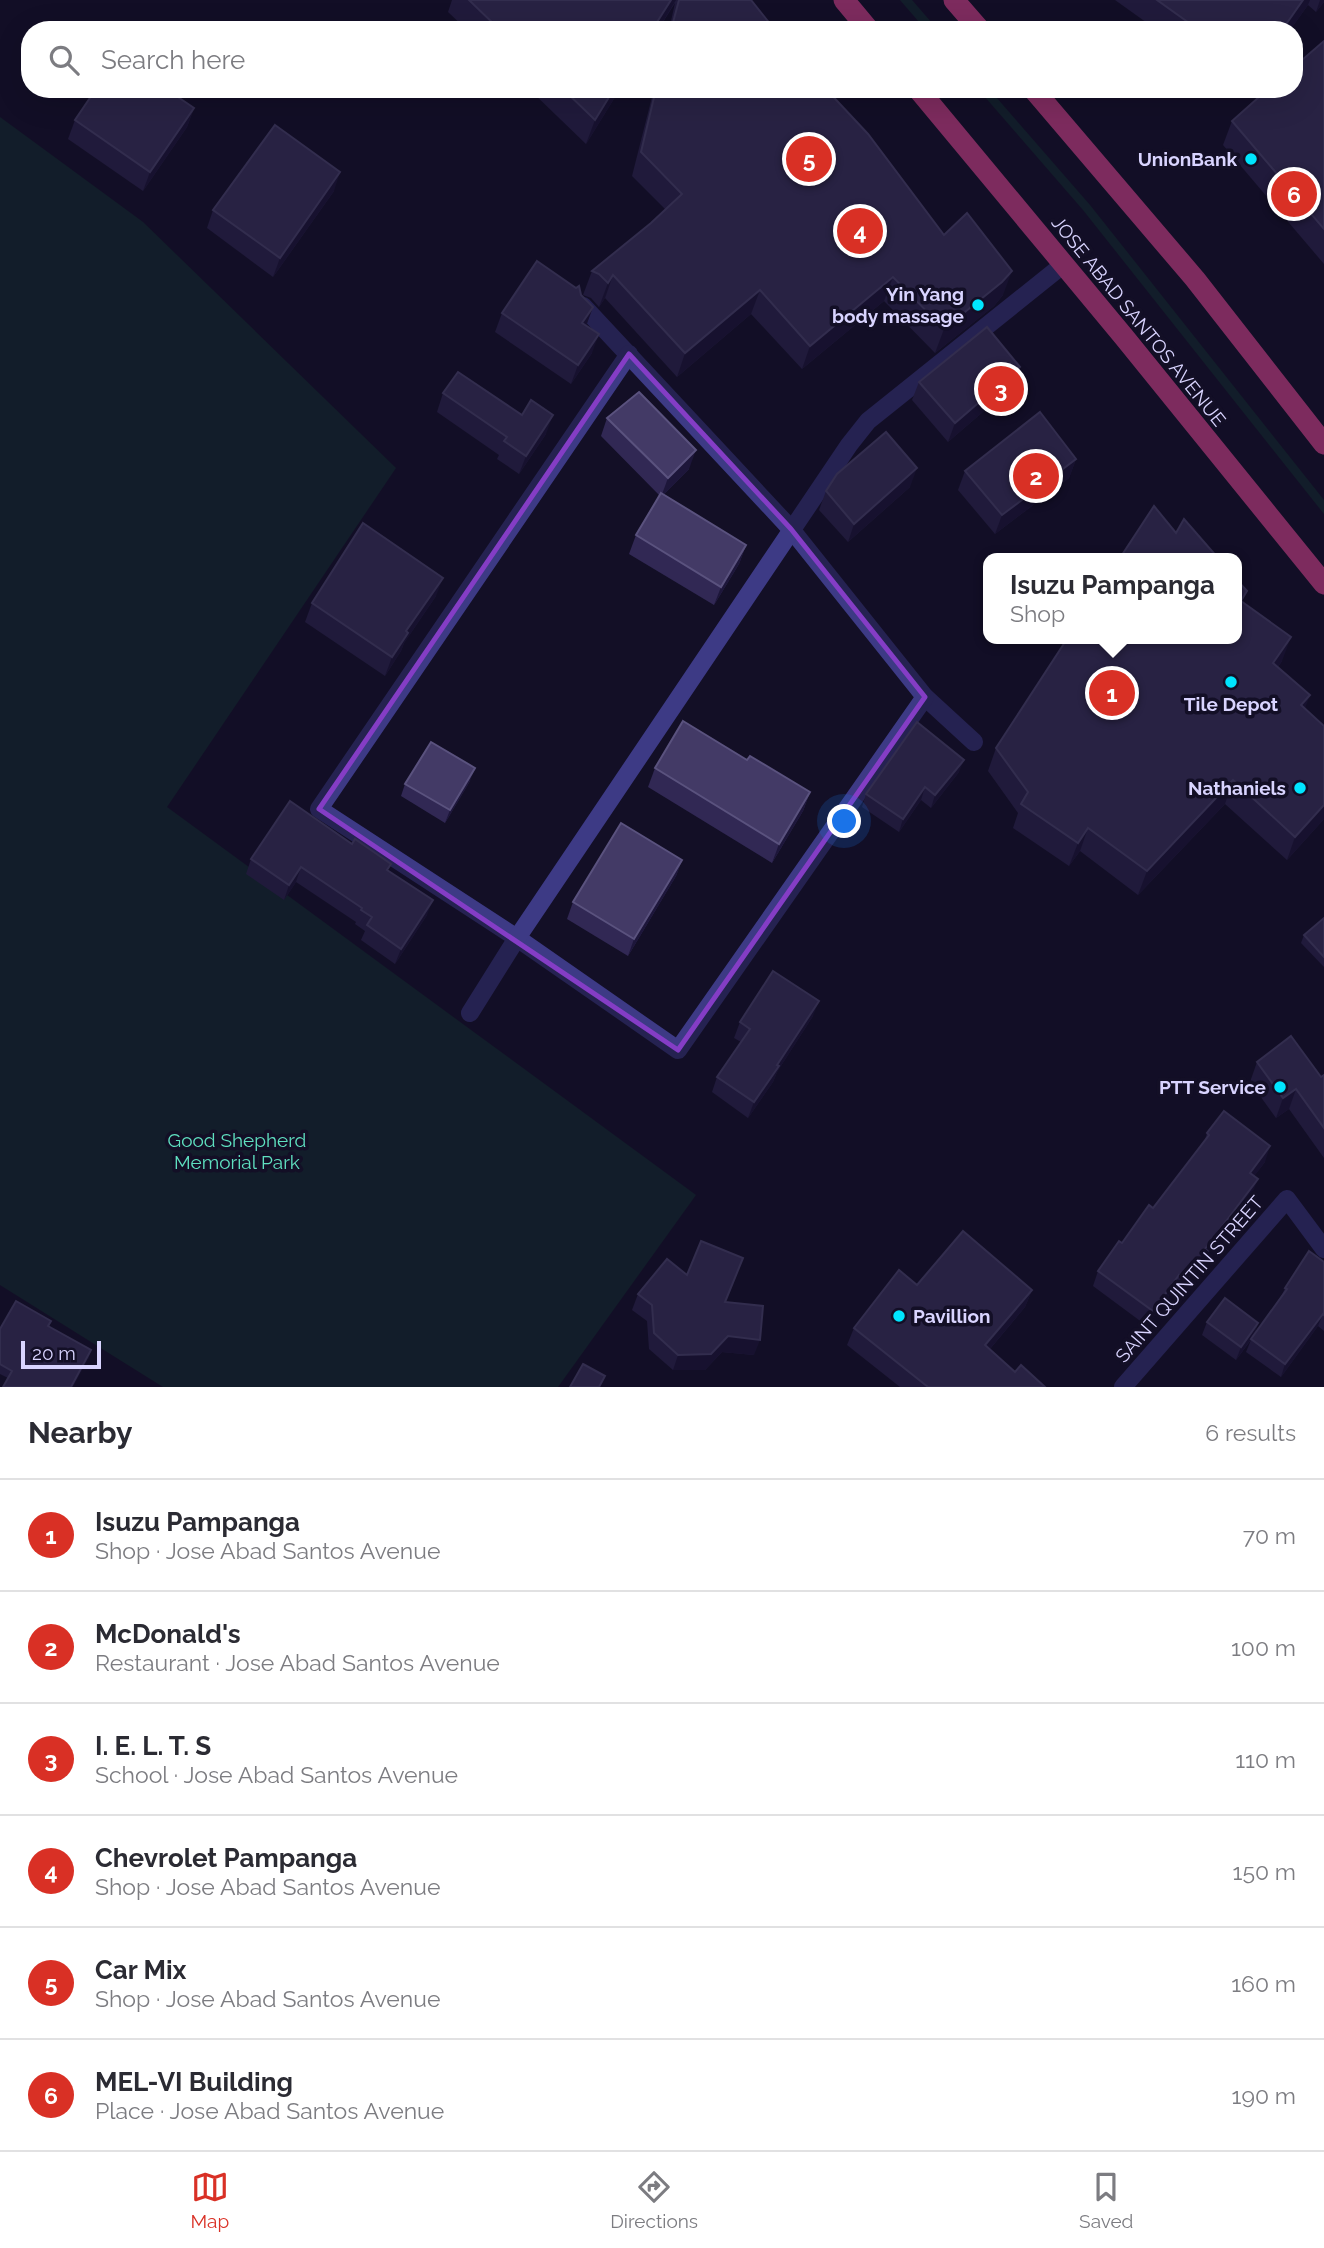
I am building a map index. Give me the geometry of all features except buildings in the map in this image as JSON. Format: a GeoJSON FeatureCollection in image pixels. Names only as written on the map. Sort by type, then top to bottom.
{"type":"FeatureCollection","features":[{"type":"Feature","properties":{"kind":"highway"},"geometry":{"type":"LineString","coordinates":[[844,0],[862,21]]}},
{"type":"Feature","properties":{"kind":"highway"},"geometry":{"type":"LineString","coordinates":[[954,0],[973,21]]}},
{"type":"Feature","properties":{"kind":"highway","name":"JOSE ABAD SANTOS AVENUE"},"geometry":{"type":"LineString","coordinates":[[926,98],[1324,584]]}},
{"type":"Feature","properties":{"kind":"highway"},"geometry":{"type":"LineString","coordinates":[[1041,98],[1195,279],[1324,444]]}},
{"type":"Feature","properties":{"kind":"street"},"geometry":{"type":"LineString","coordinates":[[470,1013],[517,938],[849,444],[868,421],[1064,264]]}},
{"type":"Feature","properties":{"kind":"street"},"geometry":{"type":"LineString","coordinates":[[583,306],[791,529],[925,697],[974,742]]}},
{"type":"Feature","properties":{"kind":"street"},"geometry":{"type":"LineString","coordinates":[[629,354],[319,809],[517,938],[678,1051],[925,697]]}},
{"type":"Feature","properties":{"kind":"street","name":"SAINT QUINTIN STREET"},"geometry":{"type":"LineString","coordinates":[[1123,1387],[1287,1199],[1324,1249]]}},
{"type":"Feature","properties":{"kind":"highlighted area"},"geometry":{"type":"Polygon","coordinates":[[[629,354],[791,529],[925,697],[678,1050],[319,809],[629,354]]]}},
{"type":"Feature","properties":{"kind":"green space"},"geometry":{"type":"Polygon","coordinates":[[[900,0],[912,0],[930,21],[918,21],[900,0]]]}},
{"type":"Feature","properties":{"kind":"green space"},"geometry":{"type":"Polygon","coordinates":[[[986,98],[997,98],[1090,205],[1324,500],[1324,514],[1083,210],[986,98]]]}},
{"type":"Feature","properties":{"kind":"green space","name":"Good Shepherd Memorial Park"},"geometry":{"type":"Polygon","coordinates":[[[0,117],[143,222],[396,468],[167,807],[696,1195],[558,1387],[163,1387],[0,1285],[0,117]]]}},
{"type":"Feature","properties":{"kind":"place","name":"Car Mix"},"geometry":{"type":"Point","coordinates":[809,159]}},
{"type":"Feature","properties":{"kind":"place","name":"UnionBank"},"geometry":{"type":"Point","coordinates":[1251,159]}},
{"type":"Feature","properties":{"kind":"place","name":"MEL-VI Building"},"geometry":{"type":"Point","coordinates":[1294,194]}},
{"type":"Feature","properties":{"kind":"place","name":"Chevrolet Pampanga"},"geometry":{"type":"Point","coordinates":[860,231]}},
{"type":"Feature","properties":{"kind":"place","name":"Yin Yang body massage"},"geometry":{"type":"Point","coordinates":[978,305]}},
{"type":"Feature","properties":{"kind":"place","name":"I. E. L. T. S"},"geometry":{"type":"Point","coordinates":[1001,389]}},
{"type":"Feature","properties":{"kind":"place","name":"McDonald's"},"geometry":{"type":"Point","coordinates":[1036,476]}},
{"type":"Feature","properties":{"kind":"place","name":"Tile Depot"},"geometry":{"type":"Point","coordinates":[1231,682]}},
{"type":"Feature","properties":{"kind":"place","name":"Isuzu Pampanga"},"geometry":{"type":"Point","coordinates":[1112,693]}},
{"type":"Feature","properties":{"kind":"place","name":"Nathaniels"},"geometry":{"type":"Point","coordinates":[1300,788]}},
{"type":"Feature","properties":{"kind":"place","name":"PTT Service"},"geometry":{"type":"Point","coordinates":[1280,1087]}},
{"type":"Feature","properties":{"kind":"place","name":"Pavillion"},"geometry":{"type":"Point","coordinates":[899,1316]}}]}
